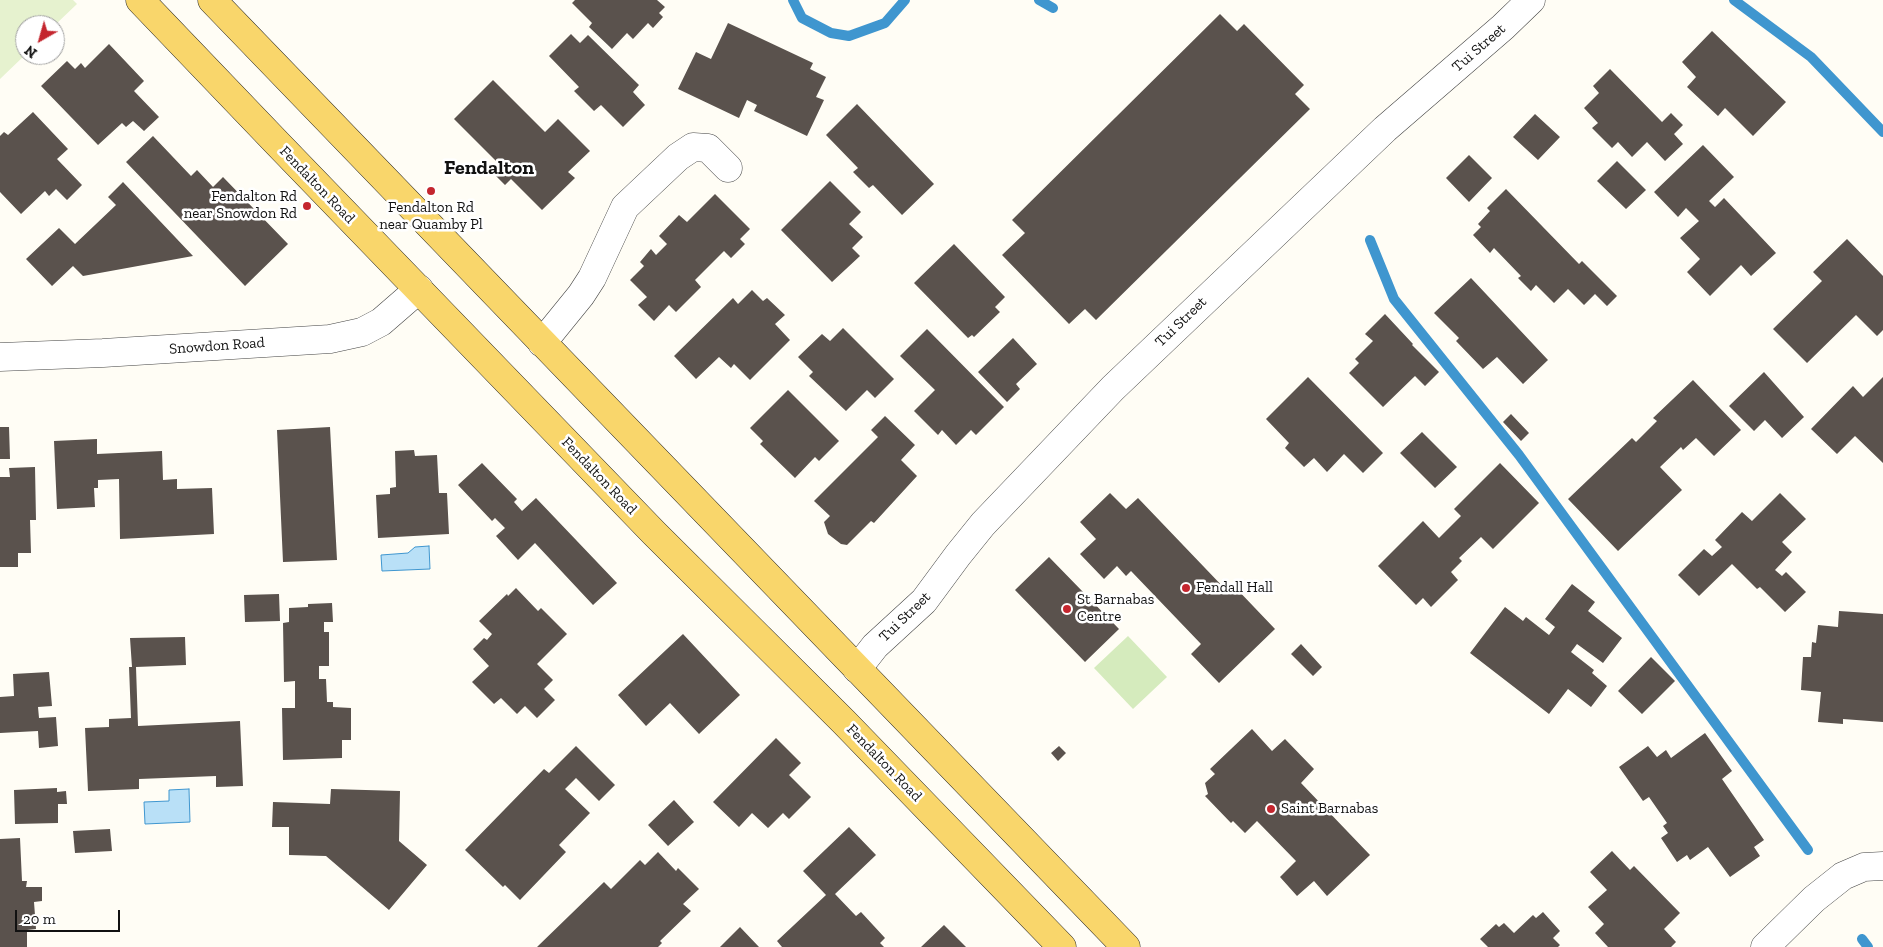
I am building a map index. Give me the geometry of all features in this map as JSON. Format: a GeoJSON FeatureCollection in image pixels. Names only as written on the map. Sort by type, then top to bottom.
{"type":"FeatureCollection","features":[{"type":"Feature","properties":{"kind":"main road","name":"Fendalton Road"},"geometry":{"type":"LineString","coordinates":[[140,0],[654,533],[844,722],[1062,947]]}},
{"type":"Feature","properties":{"kind":"main road"},"geometry":{"type":"LineString","coordinates":[[212,0],[1126,947]]}},
{"type":"Feature","properties":{"kind":"street","name":"Tui Street"},"geometry":{"type":"LineString","coordinates":[[857,669],[875,646],[924,601],[984,524],[1113,388],[1385,129],[1503,27],[1530,0]]}},
{"type":"Feature","properties":{"kind":"street"},"geometry":{"type":"LineString","coordinates":[[542,343],[581,295],[592,278],[625,207],[678,157],[693,148],[708,148],[728,168]]}},
{"type":"Feature","properties":{"kind":"street","name":"Snowdon Road"},"geometry":{"type":"LineString","coordinates":[[0,357],[103,353],[330,339],[362,332],[381,322],[419,289]]}},
{"type":"Feature","properties":{"kind":"street"},"geometry":{"type":"LineString","coordinates":[[1766,947],[1814,899],[1843,876],[1864,867],[1883,866]]}},
{"type":"Feature","properties":{"kind":"green space"},"geometry":{"type":"Polygon","coordinates":[[[0,0],[73,0],[77,4],[65,15],[15,15],[15,65],[0,79],[0,0]]]}},
{"type":"Feature","properties":{"kind":"green space"},"geometry":{"type":"Polygon","coordinates":[[[1128,636],[1167,677],[1133,709],[1094,668],[1128,636]]]}},
{"type":"Feature","properties":{"kind":"water"},"geometry":{"type":"Polygon","coordinates":[[[429,546],[430,569],[382,571],[381,555],[408,553],[415,547],[429,546]]]}},
{"type":"Feature","properties":{"kind":"water"},"geometry":{"type":"Polygon","coordinates":[[[189,789],[190,822],[145,824],[144,802],[169,801],[169,790],[189,789]]]}},
{"type":"Feature","properties":{"kind":"building"},"geometry":{"type":"Polygon","coordinates":[[[575,0],[657,0],[665,7],[659,13],[663,17],[653,28],[648,23],[633,39],[627,33],[612,49],[589,27],[592,23],[572,3],[575,0]]]}},
{"type":"Feature","properties":{"kind":"building"},"geometry":{"type":"Polygon","coordinates":[[[1220,14],[1237,31],[1244,24],[1304,85],[1295,94],[1310,109],[1096,320],[1085,309],[1069,324],[1002,255],[1025,233],[1012,220],[1220,14]]]}},
{"type":"Feature","properties":{"kind":"building"},"geometry":{"type":"Polygon","coordinates":[[[728,23],[813,63],[810,69],[826,77],[816,97],[824,100],[807,136],[754,111],[757,105],[747,100],[739,118],[678,89],[696,52],[711,59],[728,23]]]}},
{"type":"Feature","properties":{"kind":"building"},"geometry":{"type":"Polygon","coordinates":[[[1712,31],[1786,102],[1753,136],[1725,108],[1718,116],[1687,87],[1696,77],[1682,62],[1712,31]]]}},
{"type":"Feature","properties":{"kind":"building"},"geometry":{"type":"Polygon","coordinates":[[[571,34],[580,43],[588,35],[639,85],[633,92],[645,105],[623,127],[601,105],[594,111],[574,91],[579,87],[549,56],[571,34]]]}},
{"type":"Feature","properties":{"kind":"building"},"geometry":{"type":"Polygon","coordinates":[[[109,44],[144,81],[134,91],[159,117],[144,131],[133,121],[126,127],[122,123],[98,145],[41,86],[67,61],[75,69],[81,63],[85,68],[109,44]]]}},
{"type":"Feature","properties":{"kind":"building"},"geometry":{"type":"Polygon","coordinates":[[[1610,69],[1662,122],[1671,113],[1683,125],[1674,134],[1683,144],[1665,161],[1647,142],[1632,157],[1618,142],[1612,148],[1592,128],[1598,123],[1584,108],[1599,93],[1593,86],[1610,69]]]}},
{"type":"Feature","properties":{"kind":"building"},"geometry":{"type":"Polygon","coordinates":[[[493,80],[545,132],[558,119],[590,151],[568,172],[575,178],[542,210],[511,179],[505,185],[490,170],[497,162],[454,119],[493,80]]]}},
{"type":"Feature","properties":{"kind":"building"},"geometry":{"type":"Polygon","coordinates":[[[857,104],[934,184],[902,215],[873,185],[869,188],[853,172],[858,168],[826,135],[857,104]]]}},
{"type":"Feature","properties":{"kind":"building"},"geometry":{"type":"Polygon","coordinates":[[[33,112],[68,149],[57,159],[82,185],[67,200],[56,189],[49,196],[45,191],[21,214],[0,192],[0,136],[4,132],[8,135],[33,112]]]}},
{"type":"Feature","properties":{"kind":"building"},"geometry":{"type":"Polygon","coordinates":[[[1535,114],[1560,137],[1538,160],[1513,137],[1535,114]]]}},
{"type":"Feature","properties":{"kind":"building"},"geometry":{"type":"Polygon","coordinates":[[[153,136],[191,176],[197,170],[213,187],[223,177],[288,244],[245,286],[126,162],[153,136]]]}},
{"type":"Feature","properties":{"kind":"building"},"geometry":{"type":"Polygon","coordinates":[[[1703,145],[1734,177],[1709,201],[1715,207],[1724,198],[1776,253],[1751,276],[1741,265],[1710,296],[1687,272],[1700,259],[1680,238],[1699,221],[1686,208],[1678,217],[1654,192],[1703,145]]]}},
{"type":"Feature","properties":{"kind":"building"},"geometry":{"type":"Polygon","coordinates":[[[1469,155],[1492,178],[1469,202],[1446,178],[1469,155]]]}},
{"type":"Feature","properties":{"kind":"building"},"geometry":{"type":"Polygon","coordinates":[[[1617,161],[1646,190],[1626,209],[1597,181],[1617,161]]]}},
{"type":"Feature","properties":{"kind":"building"},"geometry":{"type":"Polygon","coordinates":[[[830,181],[861,212],[849,224],[863,237],[852,248],[860,256],[832,282],[781,230],[830,181]]]}},
{"type":"Feature","properties":{"kind":"building"},"geometry":{"type":"Polygon","coordinates":[[[123,182],[193,256],[83,276],[73,266],[52,286],[26,259],[59,228],[75,244],[116,205],[108,197],[123,182]]]}},
{"type":"Feature","properties":{"kind":"building"},"geometry":{"type":"Polygon","coordinates":[[[1506,189],[1579,264],[1582,261],[1617,296],[1607,306],[1595,294],[1584,305],[1568,289],[1554,303],[1536,285],[1531,291],[1518,278],[1521,276],[1494,248],[1490,253],[1473,235],[1481,227],[1478,224],[1490,211],[1487,208],[1506,189]]]}},
{"type":"Feature","properties":{"kind":"building"},"geometry":{"type":"Polygon","coordinates":[[[715,194],[750,229],[740,239],[745,244],[731,258],[724,251],[695,280],[701,287],[676,312],[669,305],[654,321],[638,305],[647,297],[630,280],[644,266],[640,262],[651,249],[656,255],[667,244],[659,236],[679,215],[687,222],[715,194]]]}},
{"type":"Feature","properties":{"kind":"building"},"geometry":{"type":"Polygon","coordinates":[[[1847,239],[1883,276],[1883,330],[1877,336],[1856,315],[1807,363],[1773,329],[1822,281],[1813,272],[1847,239]]]}},
{"type":"Feature","properties":{"kind":"building"},"geometry":{"type":"Polygon","coordinates":[[[954,244],[1005,297],[995,307],[1000,312],[974,337],[972,335],[968,338],[914,283],[954,244]]]}},
{"type":"Feature","properties":{"kind":"building"},"geometry":{"type":"Polygon","coordinates":[[[1471,278],[1548,360],[1523,384],[1497,357],[1483,369],[1456,341],[1459,338],[1434,313],[1471,278]]]}},
{"type":"Feature","properties":{"kind":"building"},"geometry":{"type":"Polygon","coordinates":[[[752,290],[763,301],[767,298],[785,315],[775,324],[790,340],[750,380],[734,364],[731,368],[719,357],[696,379],[674,356],[733,298],[738,304],[752,290]]]}},
{"type":"Feature","properties":{"kind":"building"},"geometry":{"type":"Polygon","coordinates":[[[1385,314],[1439,372],[1425,386],[1415,376],[1383,407],[1349,373],[1359,363],[1355,359],[1373,341],[1365,334],[1385,314]]]}},
{"type":"Feature","properties":{"kind":"building"},"geometry":{"type":"Polygon","coordinates":[[[843,328],[894,379],[875,398],[867,390],[846,411],[809,376],[813,372],[798,357],[822,334],[830,341],[843,328]]]}},
{"type":"Feature","properties":{"kind":"building"},"geometry":{"type":"Polygon","coordinates":[[[927,329],[1004,407],[976,435],[971,430],[956,445],[942,430],[938,435],[914,411],[935,390],[900,356],[927,329]]]}},
{"type":"Feature","properties":{"kind":"building"},"geometry":{"type":"Polygon","coordinates":[[[1013,338],[1037,364],[1016,384],[1020,389],[1007,402],[978,372],[1013,338]]]}},
{"type":"Feature","properties":{"kind":"building"},"geometry":{"type":"Polygon","coordinates":[[[1764,372],[1804,417],[1782,438],[1765,420],[1754,431],[1729,406],[1764,372]]]}},
{"type":"Feature","properties":{"kind":"building"},"geometry":{"type":"Polygon","coordinates":[[[1308,377],[1383,453],[1363,473],[1344,454],[1327,472],[1314,458],[1304,467],[1285,448],[1289,443],[1266,419],[1308,377]]]}},
{"type":"Feature","properties":{"kind":"building"},"geometry":{"type":"Polygon","coordinates":[[[1883,377],[1883,463],[1855,436],[1837,454],[1811,429],[1853,386],[1863,397],[1883,377]]]}},
{"type":"Feature","properties":{"kind":"building"},"geometry":{"type":"Polygon","coordinates":[[[1693,380],[1741,430],[1714,456],[1696,438],[1683,450],[1681,447],[1660,467],[1682,490],[1618,551],[1568,499],[1632,438],[1636,442],[1657,421],[1653,418],[1693,380]]]}},
{"type":"Feature","properties":{"kind":"building"},"geometry":{"type":"Polygon","coordinates":[[[788,390],[839,441],[819,461],[815,457],[795,478],[760,444],[763,441],[750,428],[788,390]]]}},
{"type":"Feature","properties":{"kind":"building"},"geometry":{"type":"Polygon","coordinates":[[[1511,414],[1529,433],[1521,441],[1503,422],[1511,414]]]}},
{"type":"Feature","properties":{"kind":"building"},"geometry":{"type":"Polygon","coordinates":[[[885,416],[915,445],[901,460],[917,476],[874,523],[871,521],[847,545],[841,544],[828,534],[824,522],[830,516],[814,501],[878,437],[871,430],[885,416]]]}},
{"type":"Feature","properties":{"kind":"building"},"geometry":{"type":"Polygon","coordinates":[[[0,427],[9,427],[10,459],[0,459],[0,427]]]}},
{"type":"Feature","properties":{"kind":"building"},"geometry":{"type":"Polygon","coordinates":[[[330,427],[337,560],[283,562],[277,430],[330,427]]]}},
{"type":"Feature","properties":{"kind":"building"},"geometry":{"type":"Polygon","coordinates":[[[1422,432],[1457,467],[1435,488],[1400,453],[1422,432]]]}},
{"type":"Feature","properties":{"kind":"building"},"geometry":{"type":"Polygon","coordinates":[[[97,439],[97,454],[162,451],[163,480],[177,479],[177,489],[212,488],[214,534],[120,539],[119,479],[98,480],[98,488],[94,488],[95,507],[57,509],[54,441],[97,439]]]}},
{"type":"Feature","properties":{"kind":"building"},"geometry":{"type":"Polygon","coordinates":[[[414,450],[415,456],[437,455],[439,493],[447,493],[449,534],[378,538],[376,495],[390,494],[390,488],[396,487],[395,451],[414,450]]]}},
{"type":"Feature","properties":{"kind":"building"},"geometry":{"type":"Polygon","coordinates":[[[482,463],[517,499],[514,502],[522,511],[536,498],[617,583],[593,605],[535,543],[518,560],[496,536],[505,528],[495,518],[492,521],[458,485],[482,463]]]}},
{"type":"Feature","properties":{"kind":"building"},"geometry":{"type":"Polygon","coordinates":[[[1500,463],[1539,503],[1493,549],[1481,537],[1459,558],[1462,561],[1451,572],[1458,580],[1431,607],[1423,598],[1416,605],[1378,566],[1423,521],[1439,538],[1461,516],[1454,509],[1500,463]]]}},
{"type":"Feature","properties":{"kind":"building"},"geometry":{"type":"Polygon","coordinates":[[[35,467],[36,520],[30,520],[31,553],[18,553],[18,567],[0,567],[0,477],[10,477],[9,468],[35,467]]]}},
{"type":"Feature","properties":{"kind":"building","name":"Fendall Hall"},"geometry":{"type":"Polygon","coordinates":[[[1110,493],[1126,509],[1138,498],[1227,591],[1233,585],[1275,629],[1219,683],[1191,654],[1201,644],[1131,571],[1126,576],[1117,566],[1104,579],[1080,554],[1096,539],[1080,522],[1110,493]]]}},
{"type":"Feature","properties":{"kind":"building"},"geometry":{"type":"Polygon","coordinates":[[[1780,493],[1806,519],[1782,542],[1792,552],[1775,570],[1782,576],[1786,572],[1806,592],[1785,612],[1760,587],[1757,589],[1732,564],[1699,596],[1678,575],[1704,549],[1712,556],[1722,547],[1715,540],[1742,512],[1752,521],[1780,493]]]}},
{"type":"Feature","properties":{"kind":"building","name":"St Barnabas Centre"},"geometry":{"type":"Polygon","coordinates":[[[1049,557],[1119,629],[1085,662],[1015,590],[1049,557]]]}},
{"type":"Feature","properties":{"kind":"building"},"geometry":{"type":"Polygon","coordinates":[[[1572,584],[1595,602],[1588,611],[1622,638],[1603,663],[1577,644],[1571,652],[1594,670],[1592,673],[1607,686],[1591,707],[1568,689],[1549,714],[1470,653],[1505,607],[1523,621],[1526,617],[1549,635],[1555,627],[1545,619],[1572,584]]]}},
{"type":"Feature","properties":{"kind":"building"},"geometry":{"type":"Polygon","coordinates":[[[516,588],[538,611],[541,608],[567,634],[537,664],[553,680],[544,689],[555,700],[537,718],[525,706],[517,714],[501,698],[494,704],[472,682],[489,666],[473,649],[484,638],[487,640],[492,634],[479,621],[507,594],[508,596],[516,588]]]}},
{"type":"Feature","properties":{"kind":"building"},"geometry":{"type":"Polygon","coordinates":[[[279,594],[280,621],[245,622],[244,595],[279,594]]]}},
{"type":"Feature","properties":{"kind":"building"},"geometry":{"type":"Polygon","coordinates":[[[332,603],[333,622],[324,622],[324,632],[329,632],[329,666],[319,666],[319,679],[326,679],[327,702],[333,702],[333,707],[351,708],[351,740],[342,740],[342,758],[283,760],[282,708],[295,708],[295,681],[284,682],[283,623],[289,622],[289,608],[308,607],[308,604],[332,603]]]}},
{"type":"Feature","properties":{"kind":"building"},"geometry":{"type":"Polygon","coordinates":[[[1839,611],[1883,614],[1883,722],[1843,719],[1843,724],[1818,722],[1821,692],[1801,690],[1803,657],[1811,657],[1812,642],[1816,643],[1818,625],[1838,627],[1839,611]]]}},
{"type":"Feature","properties":{"kind":"building"},"geometry":{"type":"Polygon","coordinates":[[[683,634],[740,695],[699,734],[670,703],[646,726],[618,695],[683,634]]]}},
{"type":"Feature","properties":{"kind":"building"},"geometry":{"type":"Polygon","coordinates":[[[185,637],[186,665],[136,667],[138,726],[240,721],[243,786],[216,787],[216,776],[139,779],[139,789],[88,791],[85,728],[109,727],[109,719],[131,718],[129,667],[132,667],[130,638],[185,637]]]}},
{"type":"Feature","properties":{"kind":"building"},"geometry":{"type":"Polygon","coordinates":[[[1301,644],[1322,667],[1313,676],[1291,654],[1301,644]]]}},
{"type":"Feature","properties":{"kind":"building"},"geometry":{"type":"Polygon","coordinates":[[[1651,657],[1675,681],[1642,714],[1618,691],[1651,657]]]}},
{"type":"Feature","properties":{"kind":"building"},"geometry":{"type":"Polygon","coordinates":[[[49,672],[52,706],[38,707],[39,718],[56,717],[58,746],[39,748],[38,731],[0,733],[0,697],[14,696],[13,674],[49,672]]]}},
{"type":"Feature","properties":{"kind":"building","name":"Saint Barnabas"},"geometry":{"type":"Polygon","coordinates":[[[1252,729],[1272,751],[1285,739],[1314,769],[1301,783],[1370,855],[1327,896],[1314,881],[1297,896],[1280,877],[1296,861],[1257,821],[1245,833],[1233,821],[1231,823],[1205,796],[1208,794],[1205,783],[1215,774],[1210,769],[1252,729]]]}},
{"type":"Feature","properties":{"kind":"building"},"geometry":{"type":"Polygon","coordinates":[[[1705,733],[1732,771],[1722,779],[1764,840],[1754,847],[1760,856],[1730,877],[1708,847],[1690,860],[1687,855],[1677,862],[1661,838],[1668,833],[1663,826],[1667,823],[1649,797],[1643,801],[1619,767],[1648,746],[1657,757],[1666,750],[1671,758],[1705,733]]]}},
{"type":"Feature","properties":{"kind":"building"},"geometry":{"type":"Polygon","coordinates":[[[776,738],[801,763],[789,775],[811,797],[789,819],[783,813],[768,828],[752,813],[739,827],[713,802],[776,738]]]}},
{"type":"Feature","properties":{"kind":"building"},"geometry":{"type":"Polygon","coordinates":[[[576,746],[615,785],[599,801],[576,778],[565,789],[590,813],[559,845],[566,852],[520,900],[505,885],[503,887],[465,850],[544,769],[549,773],[576,746]]]}},
{"type":"Feature","properties":{"kind":"building"},"geometry":{"type":"Polygon","coordinates":[[[1059,746],[1066,753],[1058,761],[1051,753],[1059,746]]]}},
{"type":"Feature","properties":{"kind":"building"},"geometry":{"type":"Polygon","coordinates":[[[57,788],[57,792],[66,791],[67,804],[58,804],[58,823],[15,824],[14,790],[57,788]]]}},
{"type":"Feature","properties":{"kind":"building"},"geometry":{"type":"Polygon","coordinates":[[[331,789],[400,791],[399,841],[427,865],[389,910],[326,856],[289,855],[289,827],[272,827],[273,802],[330,804],[331,789]]]}},
{"type":"Feature","properties":{"kind":"building"},"geometry":{"type":"Polygon","coordinates":[[[674,800],[694,822],[668,846],[648,825],[674,800]]]}},
{"type":"Feature","properties":{"kind":"building"},"geometry":{"type":"Polygon","coordinates":[[[849,827],[876,855],[835,894],[856,916],[861,912],[885,938],[880,943],[884,947],[782,947],[777,941],[826,895],[803,871],[849,827]]]}},
{"type":"Feature","properties":{"kind":"building"},"geometry":{"type":"Polygon","coordinates":[[[110,829],[112,851],[75,853],[73,831],[110,829]]]}},
{"type":"Feature","properties":{"kind":"building"},"geometry":{"type":"Polygon","coordinates":[[[20,838],[22,881],[27,881],[26,887],[42,887],[42,901],[34,902],[36,929],[27,930],[27,947],[0,947],[0,839],[20,838]]]}},
{"type":"Feature","properties":{"kind":"building"},"geometry":{"type":"Polygon","coordinates":[[[1612,851],[1630,870],[1634,866],[1680,913],[1664,929],[1676,942],[1671,947],[1608,947],[1595,933],[1604,924],[1588,907],[1607,890],[1590,872],[1612,851]]]}},
{"type":"Feature","properties":{"kind":"building"},"geometry":{"type":"Polygon","coordinates":[[[658,852],[676,871],[678,868],[699,889],[683,904],[691,911],[660,941],[662,943],[658,947],[537,947],[604,882],[611,889],[640,860],[645,865],[658,852]]]}},
{"type":"Feature","properties":{"kind":"building"},"geometry":{"type":"Polygon","coordinates":[[[1543,912],[1560,931],[1553,938],[1560,945],[1558,947],[1488,947],[1480,939],[1496,924],[1499,927],[1504,923],[1514,933],[1533,915],[1536,918],[1543,912]]]}},
{"type":"Feature","properties":{"kind":"building"},"geometry":{"type":"Polygon","coordinates":[[[944,925],[966,947],[921,947],[944,925]]]}},
{"type":"Feature","properties":{"kind":"building"},"geometry":{"type":"Polygon","coordinates":[[[740,927],[759,947],[720,947],[740,927]]]}},
{"type":"Feature","properties":{"kind":"waterway"},"geometry":{"type":"LineString","coordinates":[[793,0],[802,18],[831,33],[849,36],[885,23],[905,0]]}},
{"type":"Feature","properties":{"kind":"waterway"},"geometry":{"type":"LineString","coordinates":[[1039,0],[1053,8]]}},
{"type":"Feature","properties":{"kind":"waterway"},"geometry":{"type":"LineString","coordinates":[[1734,0],[1811,57],[1883,132]]}},
{"type":"Feature","properties":{"kind":"waterway"},"geometry":{"type":"LineString","coordinates":[[1370,240],[1394,299],[1519,455],[1808,850]]}},
{"type":"Feature","properties":{"kind":"waterway"},"geometry":{"type":"LineString","coordinates":[[1862,939],[1868,947]]}},
{"type":"Feature","properties":{"kind":"place","name":"Fendalton Rd near Quamby Pl"},"geometry":{"type":"Point","coordinates":[431,191]}},
{"type":"Feature","properties":{"kind":"place","name":"Fendalton Rd near Snowdon Rd"},"geometry":{"type":"Point","coordinates":[307,206]}},
{"type":"Feature","properties":{"kind":"place","name":"Fendall Hall"},"geometry":{"type":"Point","coordinates":[1186,588]}},
{"type":"Feature","properties":{"kind":"place","name":"St Barnabas Centre"},"geometry":{"type":"Point","coordinates":[1067,609]}},
{"type":"Feature","properties":{"kind":"place","name":"Saint Barnabas"},"geometry":{"type":"Point","coordinates":[1271,809]}},
{"type":"Feature","properties":{"kind":"district","name":"Fendalton"},"geometry":{"type":"Point","coordinates":[489,168]}}]}
